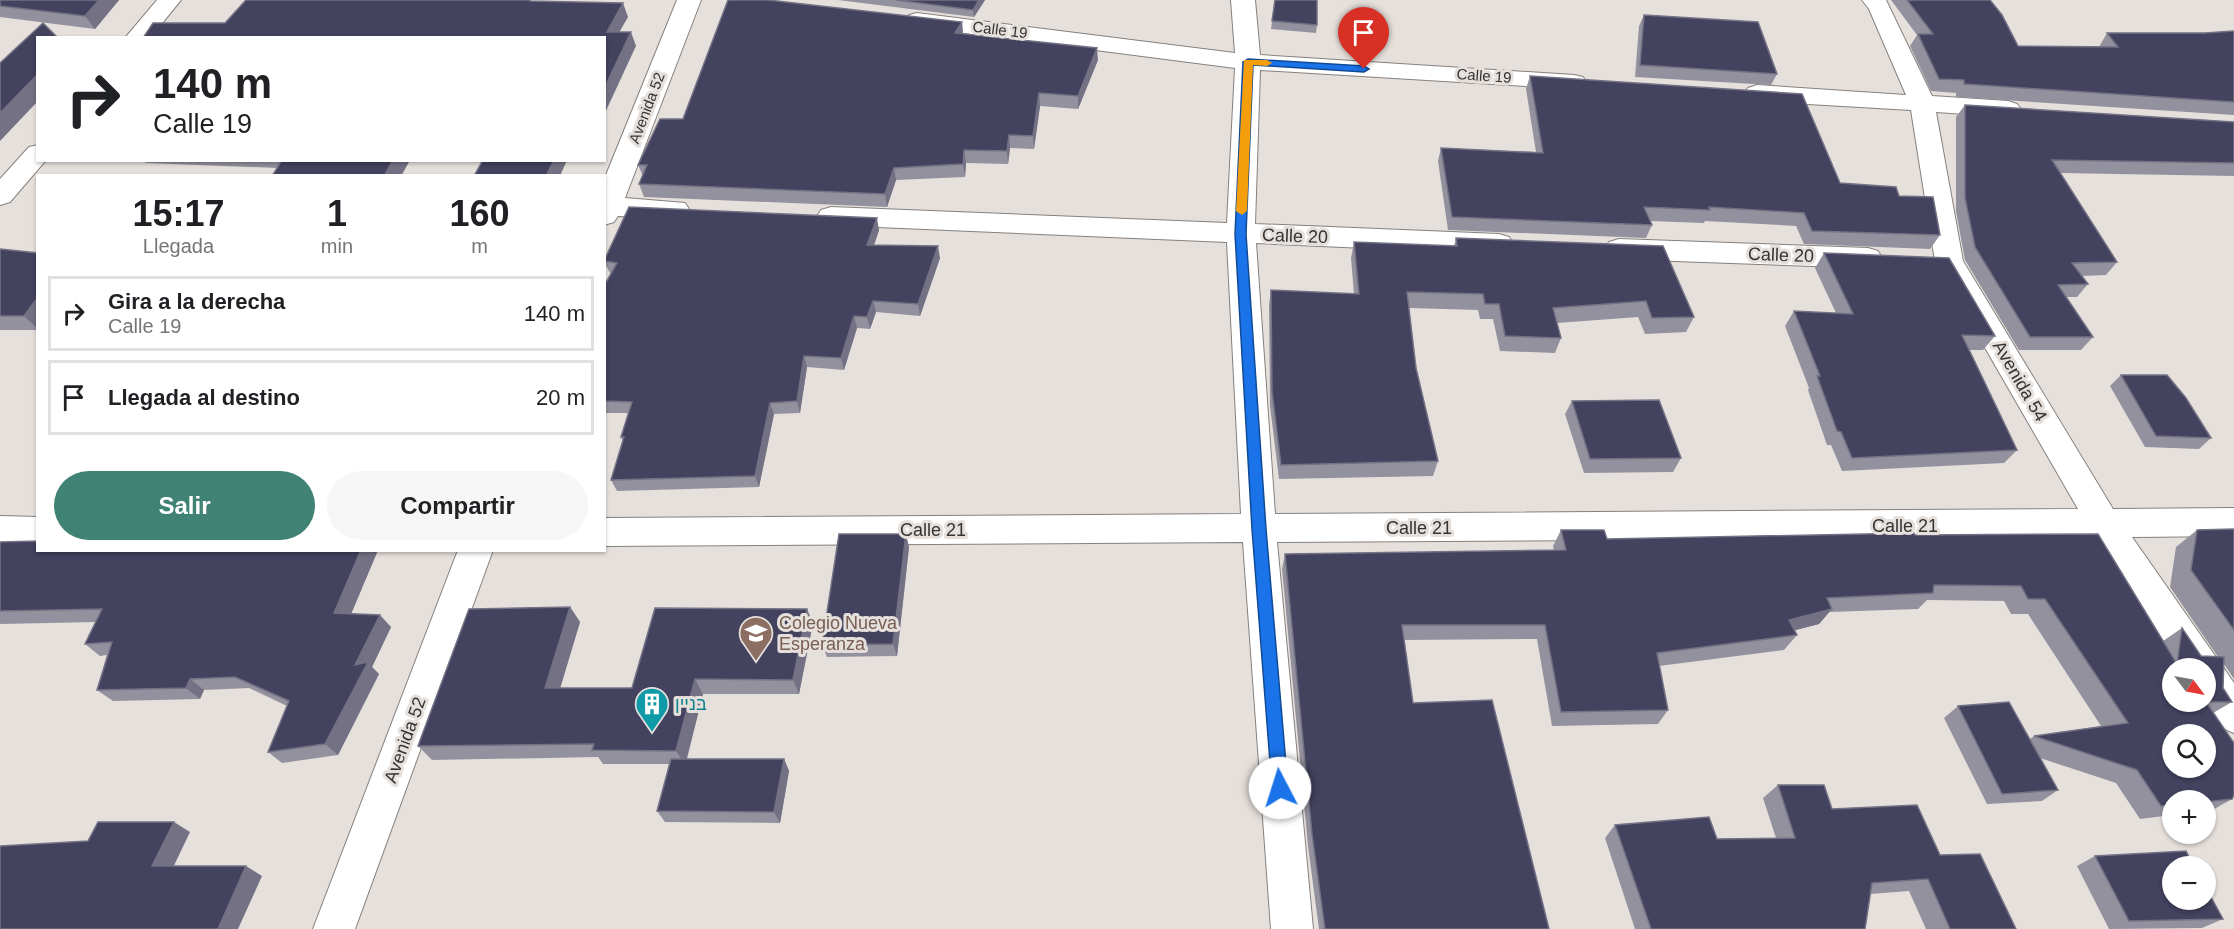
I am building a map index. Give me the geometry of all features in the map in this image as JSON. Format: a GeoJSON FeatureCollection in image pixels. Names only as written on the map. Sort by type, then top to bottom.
{"type":"FeatureCollection","features":[{"type":"Feature","properties":{"kind":"street"},"geometry":{"type":"LineString","coordinates":[[139,36],[169,0]]}},
{"type":"Feature","properties":{"kind":"street","name":"Avenida 52"},"geometry":{"type":"LineString","coordinates":[[606,210],[689,0]]}},
{"type":"Feature","properties":{"kind":"street"},"geometry":{"type":"LineString","coordinates":[[1243,0],[1248,62],[1241,234],[1259,529],[1292,929]]}},
{"type":"Feature","properties":{"kind":"street","name":"Avenida 54"},"geometry":{"type":"LineString","coordinates":[[1874,0],[1880,7],[1922,103],[1938,260],[2105,525],[2196,658]]}},
{"type":"Feature","properties":{"kind":"street","name":"Calle 19"},"geometry":{"type":"LineString","coordinates":[[895,17],[1248,62],[1602,84]]}},
{"type":"Feature","properties":{"kind":"street"},"geometry":{"type":"LineString","coordinates":[[1732,92],[2028,111]]}},
{"type":"Feature","properties":{"kind":"street"},"geometry":{"type":"LineString","coordinates":[[2,193],[36,155]]}},
{"type":"Feature","properties":{"kind":"street"},"geometry":{"type":"LineString","coordinates":[[2,193],[36,192]]}},
{"type":"Feature","properties":{"kind":"street"},"geometry":{"type":"LineString","coordinates":[[606,210],[704,211]]}},
{"type":"Feature","properties":{"kind":"street","name":"Calle 20"},"geometry":{"type":"LineString","coordinates":[[811,216],[1524,245]]}},
{"type":"Feature","properties":{"kind":"street","name":"Calle 20"},"geometry":{"type":"LineString","coordinates":[[1595,248],[1890,259]]}},
{"type":"Feature","properties":{"kind":"street","name":"Calle 21"},"geometry":{"type":"LineString","coordinates":[[606,532],[2105,525],[2234,522]]}},
{"type":"Feature","properties":{"kind":"street"},"geometry":{"type":"LineString","coordinates":[[0,530],[36,531]]}},
{"type":"Feature","properties":{"kind":"street","name":"Avenida 52"},"geometry":{"type":"LineString","coordinates":[[334,929],[475,552]]}},
{"type":"Feature","properties":{"kind":"street","name":"Avenida 54"},"geometry":{"type":"LineString","coordinates":[[2216,688],[2234,715]]}},
{"type":"Feature","properties":{"kind":"building"},"geometry":{"type":"Polygon","coordinates":[[[0,0],[99,0],[85,16],[0,6],[0,0]]]}},
{"type":"Feature","properties":{"kind":"building"},"geometry":{"type":"Polygon","coordinates":[[[246,0],[530,0],[623,3],[607,32],[631,32],[606,85],[606,36],[144,36],[153,23],[225,23],[246,0]]]}},
{"type":"Feature","properties":{"kind":"building"},"geometry":{"type":"Polygon","coordinates":[[[728,0],[768,0],[962,22],[955,33],[1097,48],[1078,96],[1039,93],[1033,136],[1009,135],[1007,151],[964,150],[963,164],[894,168],[885,194],[639,184],[647,165],[638,165],[660,119],[683,119],[728,0]]]}},
{"type":"Feature","properties":{"kind":"building"},"geometry":{"type":"Polygon","coordinates":[[[896,0],[979,0],[973,10],[896,0]]]}},
{"type":"Feature","properties":{"kind":"building"},"geometry":{"type":"Polygon","coordinates":[[[1275,0],[1317,0],[1317,25],[1272,21],[1275,0]]]}},
{"type":"Feature","properties":{"kind":"building"},"geometry":{"type":"Polygon","coordinates":[[[1907,0],[1990,0],[2002,15],[2018,46],[2118,47],[2107,33],[2234,31],[2234,102],[1964,84],[1964,80],[1939,79],[1918,34],[1933,34],[1907,0]]]}},
{"type":"Feature","properties":{"kind":"building"},"geometry":{"type":"Polygon","coordinates":[[[1644,15],[1758,22],[1777,74],[1640,65],[1644,15]]]}},
{"type":"Feature","properties":{"kind":"building"},"geometry":{"type":"Polygon","coordinates":[[[43,23],[56,36],[36,36],[36,76],[0,113],[0,63],[43,23]]]}},
{"type":"Feature","properties":{"kind":"building"},"geometry":{"type":"Polygon","coordinates":[[[1530,76],[1802,94],[1840,183],[1896,187],[1899,196],[1933,197],[1940,235],[1812,231],[1804,213],[1709,207],[1710,210],[1644,207],[1652,225],[1452,217],[1441,148],[1543,153],[1530,76]]]}},
{"type":"Feature","properties":{"kind":"building"},"geometry":{"type":"Polygon","coordinates":[[[1965,105],[2234,122],[2234,163],[2052,160],[2117,262],[2072,263],[2088,284],[2058,285],[2093,337],[2030,337],[1975,247],[1965,198],[1965,105]]]}},
{"type":"Feature","properties":{"kind":"building"},"geometry":{"type":"Polygon","coordinates":[[[281,162],[392,162],[385,174],[273,174],[281,162]]]}},
{"type":"Feature","properties":{"kind":"building"},"geometry":{"type":"Polygon","coordinates":[[[482,162],[553,162],[547,174],[475,174],[482,162]]]}},
{"type":"Feature","properties":{"kind":"building"},"geometry":{"type":"Polygon","coordinates":[[[629,207],[877,218],[867,245],[938,246],[918,304],[873,301],[867,317],[854,316],[841,358],[804,356],[797,401],[770,403],[755,476],[611,480],[632,402],[606,401],[606,282],[617,263],[606,261],[606,257],[629,207]]]}},
{"type":"Feature","properties":{"kind":"building"},"geometry":{"type":"Polygon","coordinates":[[[1456,238],[1663,246],[1694,317],[1652,318],[1646,301],[1553,308],[1561,338],[1505,336],[1499,304],[1485,304],[1483,294],[1407,292],[1416,368],[1438,461],[1281,465],[1272,391],[1271,290],[1359,294],[1354,242],[1457,246],[1456,238]]]}},
{"type":"Feature","properties":{"kind":"building"},"geometry":{"type":"Polygon","coordinates":[[[0,249],[36,253],[36,300],[24,316],[0,316],[0,249]]]}},
{"type":"Feature","properties":{"kind":"building"},"geometry":{"type":"Polygon","coordinates":[[[1824,253],[1949,258],[1995,336],[1962,335],[2017,450],[1852,458],[1841,432],[1837,431],[1817,376],[1820,376],[1794,311],[1853,314],[1824,253]]]}},
{"type":"Feature","properties":{"kind":"building"},"geometry":{"type":"Polygon","coordinates":[[[2121,375],[2167,375],[2186,398],[2211,438],[2156,436],[2121,375]]]}},
{"type":"Feature","properties":{"kind":"building"},"geometry":{"type":"Polygon","coordinates":[[[1659,400],[1681,458],[1590,459],[1572,401],[1659,400]]]}},
{"type":"Feature","properties":{"kind":"building"},"geometry":{"type":"Polygon","coordinates":[[[2234,529],[2234,630],[2191,570],[2197,530],[2234,529]]]}},
{"type":"Feature","properties":{"kind":"building"},"geometry":{"type":"Polygon","coordinates":[[[1561,530],[1604,530],[1607,539],[1914,533],[1915,535],[2098,534],[2173,658],[2162,658],[2162,712],[2213,712],[2234,743],[2234,795],[2232,799],[2216,801],[2216,790],[2162,790],[2161,806],[2137,770],[2034,736],[2128,723],[2045,599],[2028,599],[2021,586],[1934,585],[1933,593],[1827,598],[1832,609],[1789,620],[1797,635],[1657,653],[1668,710],[1561,712],[1545,625],[1402,625],[1413,703],[1492,700],[1549,929],[1325,929],[1312,834],[1285,554],[1566,550],[1561,530]]]}},
{"type":"Feature","properties":{"kind":"building"},"geometry":{"type":"Polygon","coordinates":[[[839,534],[906,534],[893,644],[822,645],[839,534]]]}},
{"type":"Feature","properties":{"kind":"building"},"geometry":{"type":"Polygon","coordinates":[[[36,541],[36,552],[360,552],[334,613],[380,615],[355,665],[368,662],[325,744],[268,752],[289,701],[235,677],[190,679],[186,688],[97,690],[112,642],[85,644],[102,609],[0,611],[0,542],[36,541]]]}},
{"type":"Feature","properties":{"kind":"building"},"geometry":{"type":"Polygon","coordinates":[[[570,607],[545,688],[632,688],[655,608],[807,609],[793,680],[695,679],[676,751],[592,750],[594,744],[418,746],[469,609],[570,607]]]}},
{"type":"Feature","properties":{"kind":"building"},"geometry":{"type":"Polygon","coordinates":[[[2182,628],[2201,656],[2224,657],[2223,688],[2232,702],[2216,702],[2216,658],[2178,658],[2182,628]]]}},
{"type":"Feature","properties":{"kind":"building"},"geometry":{"type":"Polygon","coordinates":[[[2009,702],[2058,790],[2002,794],[1958,706],[2009,702]]]}},
{"type":"Feature","properties":{"kind":"building"},"geometry":{"type":"Polygon","coordinates":[[[671,759],[784,759],[774,812],[657,811],[671,759]]]}},
{"type":"Feature","properties":{"kind":"building"},"geometry":{"type":"Polygon","coordinates":[[[1778,785],[1824,785],[1832,809],[1917,805],[1940,855],[1980,854],[2016,929],[1950,929],[1928,879],[1872,883],[1865,929],[1651,929],[1615,825],[1709,817],[1717,839],[1795,838],[1778,785]]]}},
{"type":"Feature","properties":{"kind":"building"},"geometry":{"type":"Polygon","coordinates":[[[98,822],[174,822],[152,866],[246,866],[218,929],[0,929],[0,846],[88,841],[98,822]]]}},
{"type":"Feature","properties":{"kind":"building"},"geometry":{"type":"Polygon","coordinates":[[[2186,851],[2188,856],[2162,856],[2162,910],[2216,910],[2216,906],[2223,919],[2129,921],[2095,856],[2186,851]]]}},
{"type":"Feature","properties":{"kind":"slow traffic"},"geometry":{"type":"LineString","coordinates":[[1242,211],[1248,62],[1267,63]]}},
{"type":"Feature","properties":{"kind":"place","name":"Colegio Nueva Esperanza"},"geometry":{"type":"Point","coordinates":[756,662]}},
{"type":"Feature","properties":{"kind":"place","name":"בניין"},"geometry":{"type":"Point","coordinates":[652,733]}},
{"type":"Feature","properties":{"kind":"route"},"geometry":{"type":"LineString","coordinates":[[1280,788],[1259,529],[1241,234],[1248,62],[1364,69]]}}]}
